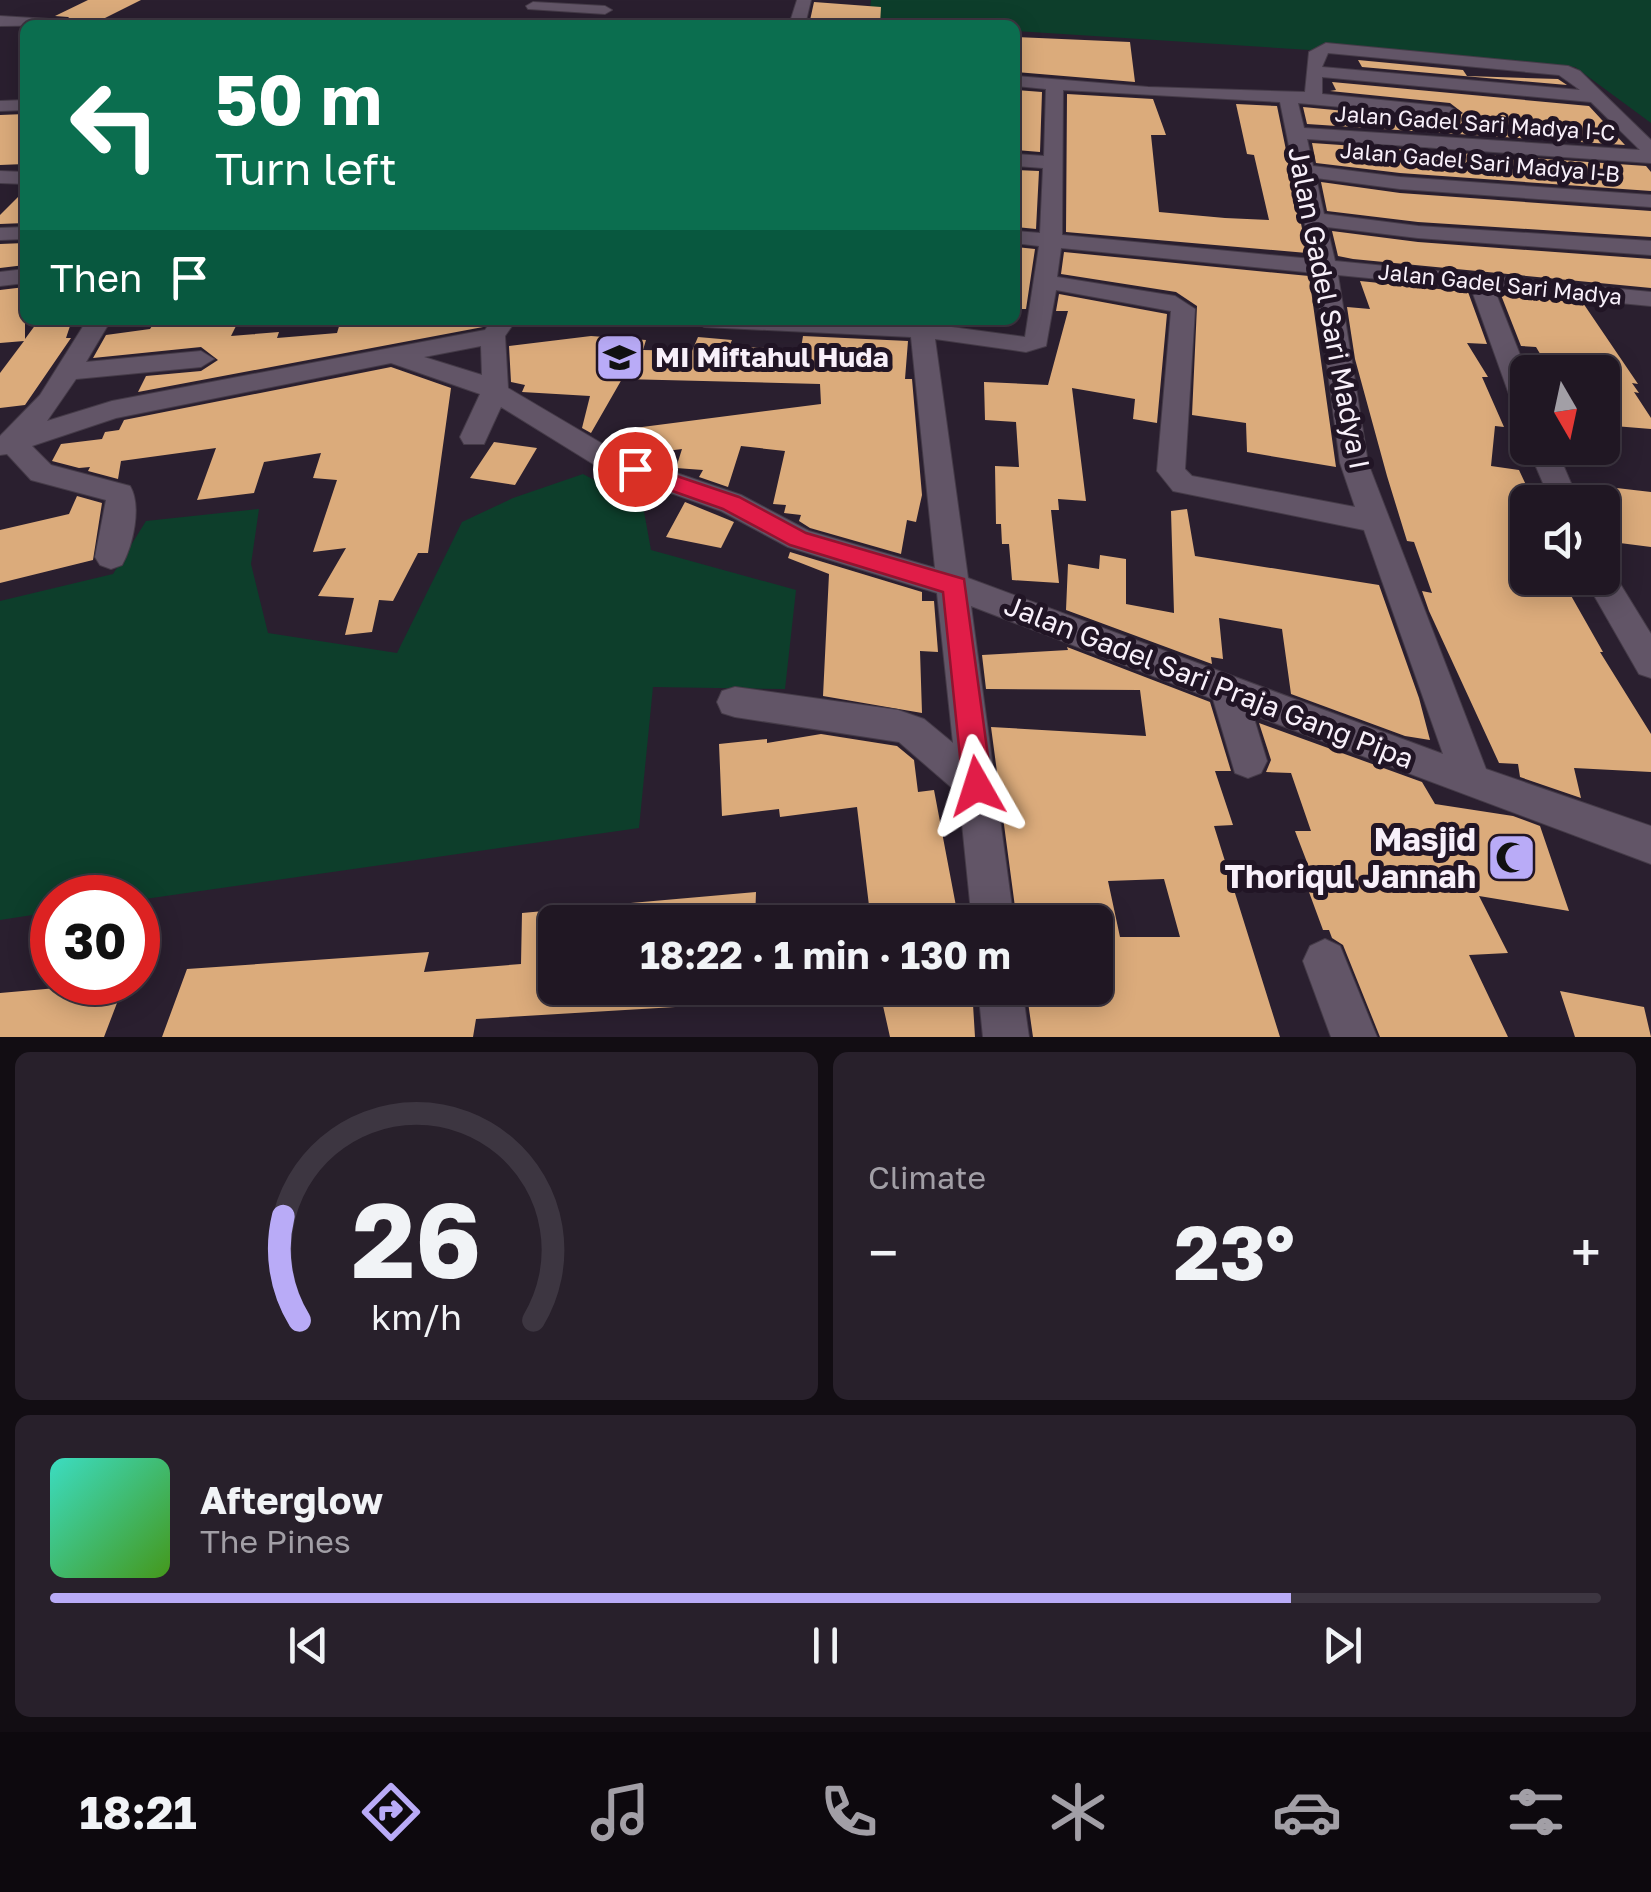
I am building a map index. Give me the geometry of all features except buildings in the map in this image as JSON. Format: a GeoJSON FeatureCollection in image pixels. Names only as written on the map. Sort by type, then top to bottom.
{"type":"FeatureCollection","features":[{"type":"Feature","properties":{"kind":"street"},"geometry":{"type":"LineString","coordinates":[[533,6],[607,5]]}},
{"type":"Feature","properties":{"kind":"street"},"geometry":{"type":"LineString","coordinates":[[1314,98],[1312,71],[1320,49],[1562,70],[1574,75],[1651,154]]}},
{"type":"Feature","properties":{"kind":"street"},"geometry":{"type":"LineString","coordinates":[[1312,71],[1596,97]]}},
{"type":"Feature","properties":{"kind":"street"},"geometry":{"type":"LineString","coordinates":[[1020,82],[1314,98],[1450,112]]}},
{"type":"Feature","properties":{"kind":"street"},"geometry":{"type":"LineString","coordinates":[[813,325],[922,330],[1032,344],[1038,336],[1052,240],[1055,85]]}},
{"type":"Feature","properties":{"kind":"street","name":"Jalan Gadel Sari Madya I"},"geometry":{"type":"LineString","coordinates":[[1288,97],[1325,267],[1354,463],[1472,782]]}},
{"type":"Feature","properties":{"kind":"street","name":"Jalan Gadel Sari Madya I-C"},"geometry":{"type":"LineString","coordinates":[[1296,133],[1651,154]]}},
{"type":"Feature","properties":{"kind":"street"},"geometry":{"type":"LineString","coordinates":[[1402,140],[1416,166]]}},
{"type":"Feature","properties":{"kind":"street"},"geometry":{"type":"LineString","coordinates":[[1020,160],[1055,164]]}},
{"type":"Feature","properties":{"kind":"street","name":"Jalan Gadel Sari Madya I-B"},"geometry":{"type":"LineString","coordinates":[[1304,171],[1400,183],[1651,201]]}},
{"type":"Feature","properties":{"kind":"street"},"geometry":{"type":"LineString","coordinates":[[1315,220],[1418,232],[1651,248]]}},
{"type":"Feature","properties":{"kind":"street","name":"Jalan Gadel Sari Madya"},"geometry":{"type":"LineString","coordinates":[[1020,237],[1642,298]]}},
{"type":"Feature","properties":{"kind":"street"},"geometry":{"type":"LineString","coordinates":[[1480,280],[1510,362]]}},
{"type":"Feature","properties":{"kind":"street"},"geometry":{"type":"LineString","coordinates":[[1048,282],[1175,303],[1183,309],[1172,471],[1183,484],[1377,522]]}},
{"type":"Feature","properties":{"kind":"street"},"geometry":{"type":"LineString","coordinates":[[1642,298],[1651,320]]}},
{"type":"Feature","properties":{"kind":"street"},"geometry":{"type":"LineString","coordinates":[[4,447],[24,434],[95,325]]}},
{"type":"Feature","properties":{"kind":"street"},"geometry":{"type":"LineString","coordinates":[[4,447],[112,410],[394,356],[499,328],[495,390],[474,436]]}},
{"type":"Feature","properties":{"kind":"street"},"geometry":{"type":"LineString","coordinates":[[922,330],[991,905]]}},
{"type":"Feature","properties":{"kind":"street","name":"Jalan Gadel Sari Praja Gang Pipa"},"geometry":{"type":"LineString","coordinates":[[394,356],[451,371],[495,390],[608,460],[731,503],[798,539],[955,586],[1472,782],[1651,844]]}},
{"type":"Feature","properties":{"kind":"street"},"geometry":{"type":"LineString","coordinates":[[68,372],[202,358]]}},
{"type":"Feature","properties":{"kind":"street"},"geometry":{"type":"LineString","coordinates":[[4,447],[41,473],[120,493],[122,505],[111,557]]}},
{"type":"Feature","properties":{"kind":"street"},"geometry":{"type":"LineString","coordinates":[[1610,595],[1651,664]]}},
{"type":"Feature","properties":{"kind":"street"},"geometry":{"type":"LineString","coordinates":[[1228,690],[1248,761]]}},
{"type":"Feature","properties":{"kind":"street"},"geometry":{"type":"LineString","coordinates":[[736,702],[911,730],[977,786]]}},
{"type":"Feature","properties":{"kind":"street"},"geometry":{"type":"LineString","coordinates":[[1324,961],[1354,1037]]}},
{"type":"Feature","properties":{"kind":"street"},"geometry":{"type":"LineString","coordinates":[[1002,1005],[1006,1037]]}},
{"type":"Feature","properties":{"kind":"green space"},"geometry":{"type":"Polygon","coordinates":[[[871,0],[1651,0],[1651,123],[1575,67],[1020,31],[1020,20],[869,20],[871,0]]]}},
{"type":"Feature","properties":{"kind":"green space"},"geometry":{"type":"Polygon","coordinates":[[[583,474],[643,506],[651,550],[796,590],[785,689],[653,687],[639,828],[160,897],[160,875],[30,875],[30,915],[0,920],[0,601],[113,574],[146,521],[259,509],[251,564],[268,633],[397,653],[462,522],[513,498],[583,474]]]}},
{"type":"Feature","properties":{"kind":"place","name":"MI Miftahul Huda"},"geometry":{"type":"Point","coordinates":[620,357]}},
{"type":"Feature","properties":{"kind":"place","name":"Masjid Thoriqul Jannah"},"geometry":{"type":"Point","coordinates":[1511,858]}},
{"type":"Feature","properties":{"kind":"route"},"geometry":{"type":"LineString","coordinates":[[635,469],[731,503],[798,539],[955,586],[977,786]]}}]}
